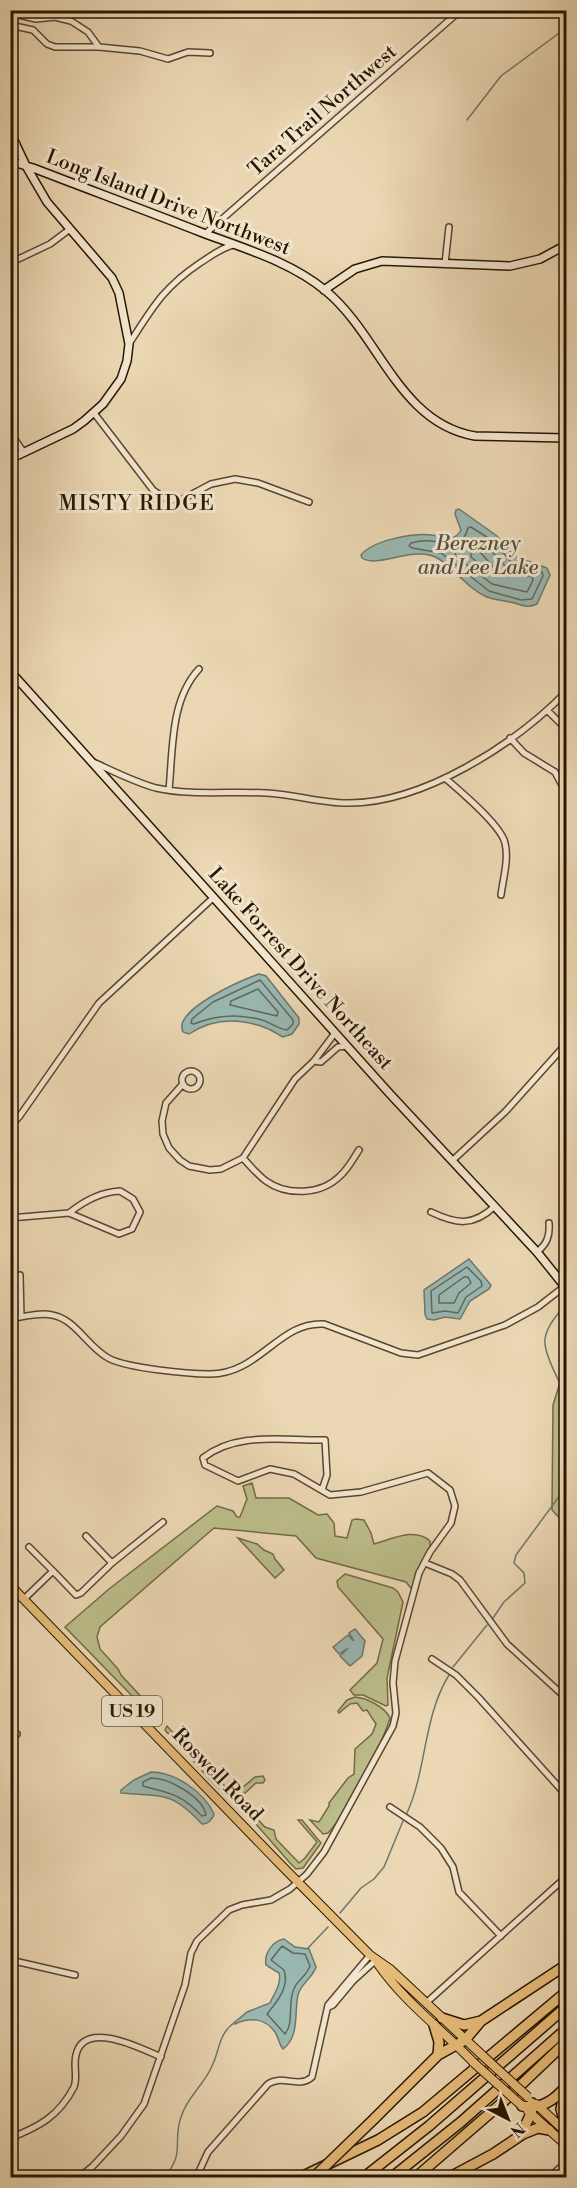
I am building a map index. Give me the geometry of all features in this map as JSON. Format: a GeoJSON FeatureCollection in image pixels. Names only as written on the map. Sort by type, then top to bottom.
{"type":"FeatureCollection","features":[{"type":"Feature","properties":{"kind":"highway"},"geometry":{"type":"LineString","coordinates":[[313,2178],[438,2055],[465,2040],[481,2021],[567,1965]]}},
{"type":"Feature","properties":{"kind":"highway"},"geometry":{"type":"LineString","coordinates":[[299,2178],[378,2140],[423,2112],[567,1992]]}},
{"type":"Feature","properties":{"kind":"highway"},"geometry":{"type":"LineString","coordinates":[[363,2178],[450,2109],[567,2007]]}},
{"type":"Feature","properties":{"kind":"highway"},"geometry":{"type":"LineString","coordinates":[[442,2018],[464,2025],[481,2021]]}},
{"type":"Feature","properties":{"kind":"highway"},"geometry":{"type":"LineString","coordinates":[[434,2025],[439,2042],[438,2055]]}},
{"type":"Feature","properties":{"kind":"highway"},"geometry":{"type":"LineString","coordinates":[[391,2178],[461,2122],[567,2029]]}},
{"type":"Feature","properties":{"kind":"highway"},"geometry":{"type":"LineString","coordinates":[[415,2178],[504,2102],[567,2042]]}},
{"type":"Feature","properties":{"kind":"highway"},"geometry":{"type":"LineString","coordinates":[[521,2105],[553,2100],[567,2086]]}},
{"type":"Feature","properties":{"kind":"highway"},"geometry":{"type":"LineString","coordinates":[[567,2086],[562,2098],[561,2110],[567,2130]]}},
{"type":"Feature","properties":{"kind":"highway"},"geometry":{"type":"LineString","coordinates":[[523,2134],[532,2104]]}},
{"type":"Feature","properties":{"kind":"highway"},"geometry":{"type":"LineString","coordinates":[[448,2178],[523,2134],[538,2128],[549,2130]]}},
{"type":"Feature","properties":{"kind":"main road","name":"Roswell Road"},"geometry":{"type":"LineString","coordinates":[[10,1585],[373,1958],[385,1974],[434,2025],[521,2105]]}},
{"type":"Feature","properties":{"kind":"main road","name":"Roswell Road"},"geometry":{"type":"LineString","coordinates":[[373,1958],[390,1969],[532,2104],[567,2130]]}},
{"type":"Feature","properties":{"kind":"main road","name":"Roswell Road"},"geometry":{"type":"LineString","coordinates":[[532,2104],[549,2130],[567,2145]]}},
{"type":"Feature","properties":{"kind":"street","name":"Tara Trail Northwest"},"geometry":{"type":"LineString","coordinates":[[205,234],[461,10]]}},
{"type":"Feature","properties":{"kind":"street"},"geometry":{"type":"LineString","coordinates":[[10,13],[36,19],[55,17],[71,21],[88,32],[99,47]]}},
{"type":"Feature","properties":{"kind":"street"},"geometry":{"type":"LineString","coordinates":[[33,30],[36,19]]}},
{"type":"Feature","properties":{"kind":"street"},"geometry":{"type":"LineString","coordinates":[[10,25],[33,30],[47,44],[55,47],[99,47],[140,51],[168,59],[188,52],[210,53]]}},
{"type":"Feature","properties":{"kind":"street"},"geometry":{"type":"LineString","coordinates":[[10,132],[26,166],[48,202],[112,278],[119,293],[129,344],[127,362],[121,379],[94,413],[73,429],[10,459]]}},
{"type":"Feature","properties":{"kind":"street"},"geometry":{"type":"LineString","coordinates":[[10,152],[16,144]]}},
{"type":"Feature","properties":{"kind":"street","name":"Long Island Drive Northwest"},"geometry":{"type":"LineString","coordinates":[[10,161],[281,263],[324,290],[340,304],[356,322],[410,398],[440,425],[462,434],[475,436],[567,438]]}},
{"type":"Feature","properties":{"kind":"street"},"geometry":{"type":"LineString","coordinates":[[446,264],[449,227]]}},
{"type":"Feature","properties":{"kind":"street"},"geometry":{"type":"LineString","coordinates":[[10,263],[50,244],[70,229]]}},
{"type":"Feature","properties":{"kind":"street"},"geometry":{"type":"LineString","coordinates":[[129,344],[160,296],[172,284],[220,250],[233,244]]}},
{"type":"Feature","properties":{"kind":"street"},"geometry":{"type":"LineString","coordinates":[[324,290],[355,269],[382,261],[520,265],[540,259],[567,245]]}},
{"type":"Feature","properties":{"kind":"street"},"geometry":{"type":"LineString","coordinates":[[94,413],[153,489],[166,499],[181,500],[211,484],[235,479],[258,483],[309,502]]}},
{"type":"Feature","properties":{"kind":"street"},"geometry":{"type":"LineString","coordinates":[[10,432],[24,453]]}},
{"type":"Feature","properties":{"kind":"street"},"geometry":{"type":"LineString","coordinates":[[169,790],[179,703],[187,684],[199,669]]}},
{"type":"Feature","properties":{"kind":"street","name":"Lake Forrest Drive Northeast"},"geometry":{"type":"LineString","coordinates":[[10,671],[335,1033],[537,1252],[566,1287]]}},
{"type":"Feature","properties":{"kind":"street"},"geometry":{"type":"LineString","coordinates":[[91,761],[140,783],[169,790],[198,793],[275,793],[348,803],[392,797],[445,778],[510,738],[548,711],[567,692]]}},
{"type":"Feature","properties":{"kind":"street"},"geometry":{"type":"LineString","coordinates":[[548,711],[567,729]]}},
{"type":"Feature","properties":{"kind":"street"},"geometry":{"type":"LineString","coordinates":[[510,738],[524,753],[555,772],[567,793]]}},
{"type":"Feature","properties":{"kind":"street"},"geometry":{"type":"LineString","coordinates":[[445,778],[475,805],[503,838],[506,850],[501,895]]}},
{"type":"Feature","properties":{"kind":"street"},"geometry":{"type":"LineString","coordinates":[[10,1126],[19,1117],[99,1003],[213,897]]}},
{"type":"Feature","properties":{"kind":"street"},"geometry":{"type":"LineString","coordinates":[[183,1084],[166,1103],[162,1121],[169,1148],[189,1166],[200,1169],[221,1169],[243,1158],[295,1079],[314,1062],[319,1051],[335,1033]]}},
{"type":"Feature","properties":{"kind":"street"},"geometry":{"type":"LineString","coordinates":[[453,1160],[505,1112],[567,1044]]}},
{"type":"Feature","properties":{"kind":"street"},"geometry":{"type":"LineString","coordinates":[[314,1062],[321,1062],[338,1047],[347,1046]]}},
{"type":"Feature","properties":{"kind":"street"},"geometry":{"type":"LineString","coordinates":[[319,1051],[326,1058]]}},
{"type":"Feature","properties":{"kind":"street"},"geometry":{"type":"LineString","coordinates":[[243,1158],[267,1182],[277,1187],[305,1192],[321,1188],[339,1177],[359,1150]]}},
{"type":"Feature","properties":{"kind":"street"},"geometry":{"type":"LineString","coordinates":[[10,1218],[69,1213],[119,1234],[132,1228],[140,1212],[133,1199],[120,1191],[100,1195],[79,1205],[69,1213]]}},
{"type":"Feature","properties":{"kind":"street"},"geometry":{"type":"LineString","coordinates":[[431,1212],[448,1220],[465,1222],[481,1217],[495,1206]]}},
{"type":"Feature","properties":{"kind":"street"},"geometry":{"type":"LineString","coordinates":[[537,1252],[544,1246],[549,1235],[549,1223]]}},
{"type":"Feature","properties":{"kind":"street"},"geometry":{"type":"LineString","coordinates":[[20,1275],[21,1317]]}},
{"type":"Feature","properties":{"kind":"street"},"geometry":{"type":"LineString","coordinates":[[10,1319],[42,1314],[58,1317],[74,1328],[98,1351],[122,1364],[212,1374],[228,1372],[245,1366],[295,1329],[313,1323],[324,1324],[401,1353],[424,1354],[505,1325],[538,1307],[566,1287]]}},
{"type":"Feature","properties":{"kind":"street"},"geometry":{"type":"LineString","coordinates":[[78,2178],[92,2167],[134,2121],[147,2097],[185,1985],[191,1953],[197,1941],[229,1910],[242,1905],[271,1900],[298,1883],[307,1874],[324,1852],[393,1726],[396,1713],[393,1683],[395,1661],[419,1573],[434,1544],[451,1523],[455,1506],[452,1493],[445,1484],[428,1473],[361,1492],[330,1495],[294,1474],[270,1469],[238,1481],[205,1466],[203,1458],[209,1453],[250,1440],[269,1438],[325,1440],[327,1475],[322,1490]]}},
{"type":"Feature","properties":{"kind":"street"},"geometry":{"type":"LineString","coordinates":[[29,1547],[76,1595],[163,1522]]}},
{"type":"Feature","properties":{"kind":"street"},"geometry":{"type":"LineString","coordinates":[[86,1536],[112,1563]]}},
{"type":"Feature","properties":{"kind":"street"},"geometry":{"type":"LineString","coordinates":[[425,1563],[452,1574],[460,1580],[507,1644],[567,1698]]}},
{"type":"Feature","properties":{"kind":"street"},"geometry":{"type":"LineString","coordinates":[[24,1599],[53,1571]]}},
{"type":"Feature","properties":{"kind":"street"},"geometry":{"type":"LineString","coordinates":[[432,1659],[464,1682],[567,1795]]}},
{"type":"Feature","properties":{"kind":"street"},"geometry":{"type":"LineString","coordinates":[[10,1732],[17,1734]]}},
{"type":"Feature","properties":{"kind":"street"},"geometry":{"type":"LineString","coordinates":[[390,1807],[420,1827],[441,1848],[453,1867],[459,1892],[501,1936]]}},
{"type":"Feature","properties":{"kind":"street"},"geometry":{"type":"LineString","coordinates":[[426,2003],[567,1877]]}},
{"type":"Feature","properties":{"kind":"street"},"geometry":{"type":"LineString","coordinates":[[196,2178],[208,2152],[268,2084],[280,2079],[304,2082],[312,2077],[328,2005],[373,1958]]}},
{"type":"Feature","properties":{"kind":"street"},"geometry":{"type":"LineString","coordinates":[[10,1960],[75,1975]]}},
{"type":"Feature","properties":{"kind":"street"},"geometry":{"type":"LineString","coordinates":[[10,2138],[42,2125],[59,2109],[74,2086],[75,2055],[79,2045],[85,2040],[94,2037],[123,2040],[161,2056]]}},
{"type":"Feature","properties":{"kind":"street"},"geometry":{"type":"LineString","coordinates":[[549,2178],[567,2162]]}},
{"type":"Feature","properties":{"kind":"green space"},"geometry":{"type":"Polygon","coordinates":[[[566,1363],[566,1525],[552,1510],[553,1405],[566,1363]]]}},
{"type":"Feature","properties":{"kind":"green space"},"geometry":{"type":"Polygon","coordinates":[[[252,1483],[256,1498],[289,1498],[318,1515],[327,1514],[334,1523],[335,1536],[347,1538],[352,1520],[356,1519],[364,1520],[374,1544],[410,1534],[430,1541],[430,1548],[414,1592],[406,1582],[316,1558],[296,1536],[214,1528],[100,1627],[97,1637],[100,1649],[147,1703],[139,1703],[65,1627],[109,1589],[217,1506],[233,1511],[237,1517],[240,1517],[247,1499],[243,1486],[252,1483]]]}},
{"type":"Feature","properties":{"kind":"green space"},"geometry":{"type":"Polygon","coordinates":[[[238,1538],[257,1544],[273,1554],[284,1570],[275,1578],[238,1538]]]}},
{"type":"Feature","properties":{"kind":"green space"},"geometry":{"type":"Polygon","coordinates":[[[345,1574],[393,1588],[403,1602],[387,1678],[388,1705],[386,1706],[363,1695],[354,1695],[350,1690],[377,1663],[383,1639],[338,1587],[337,1581],[345,1574]]]}},
{"type":"Feature","properties":{"kind":"green space"},"geometry":{"type":"Polygon","coordinates":[[[355,1697],[375,1704],[390,1718],[363,1778],[335,1824],[328,1833],[323,1834],[310,1820],[319,1822],[329,1803],[348,1778],[354,1774],[355,1749],[372,1734],[376,1724],[367,1710],[363,1711],[357,1703],[350,1704],[339,1713],[338,1711],[347,1700],[355,1697]]]}},
{"type":"Feature","properties":{"kind":"green space"},"geometry":{"type":"Polygon","coordinates":[[[167,1726],[174,1734],[179,1735],[224,1787],[220,1789],[217,1787],[165,1730],[167,1726]]]}},
{"type":"Feature","properties":{"kind":"green space"},"geometry":{"type":"Polygon","coordinates":[[[263,1776],[265,1780],[263,1783],[256,1783],[245,1793],[240,1794],[238,1799],[265,1827],[274,1830],[276,1839],[299,1863],[317,1842],[298,1820],[302,1820],[321,1843],[303,1868],[296,1869],[290,1863],[234,1799],[236,1793],[255,1777],[263,1776]]]}},
{"type":"Feature","properties":{"kind":"water","name":"Berezney and Lee Lake"},"geometry":{"type":"Polygon","coordinates":[[[459,509],[497,536],[514,556],[547,568],[550,575],[537,604],[527,606],[480,594],[445,563],[429,555],[408,555],[377,561],[362,558],[361,555],[374,545],[404,536],[456,537],[461,530],[455,514],[459,509]]]}},
{"type":"Feature","properties":{"kind":"water"},"geometry":{"type":"Polygon","coordinates":[[[259,974],[266,976],[299,1018],[299,1024],[292,1034],[283,1037],[266,1028],[237,1021],[217,1022],[189,1034],[183,1032],[182,1023],[198,1006],[238,982],[259,974]]]}},
{"type":"Feature","properties":{"kind":"water"},"geometry":{"type":"Polygon","coordinates":[[[469,1259],[491,1285],[489,1289],[470,1301],[460,1319],[445,1317],[427,1319],[424,1290],[469,1259]]]}},
{"type":"Feature","properties":{"kind":"water"},"geometry":{"type":"Polygon","coordinates":[[[355,1629],[365,1641],[362,1656],[350,1666],[340,1656],[348,1648],[339,1654],[333,1647],[348,1635],[354,1641],[349,1633],[355,1629]]]}},
{"type":"Feature","properties":{"kind":"water"},"geometry":{"type":"Polygon","coordinates":[[[151,1772],[170,1775],[196,1791],[214,1814],[211,1820],[202,1824],[182,1805],[165,1797],[121,1793],[121,1790],[134,1780],[151,1772]]]}},
{"type":"Feature","properties":{"kind":"water"},"geometry":{"type":"Polygon","coordinates":[[[284,1939],[295,1947],[309,1949],[316,1967],[299,1991],[294,2031],[292,2038],[283,2049],[275,2032],[262,2021],[246,2020],[235,2024],[235,2022],[247,2012],[270,2003],[279,1985],[280,1977],[279,1973],[266,1965],[266,1957],[273,1945],[284,1939]]]}},
{"type":"Feature","properties":{"kind":"waterway"},"geometry":{"type":"LineString","coordinates":[[467,120],[501,76],[566,28]]}},
{"type":"Feature","properties":{"kind":"waterway"},"geometry":{"type":"LineString","coordinates":[[566,1303],[551,1324],[545,1339],[549,1359],[566,1396]]}},
{"type":"Feature","properties":{"kind":"waterway"},"geometry":{"type":"LineString","coordinates":[[493,1618],[504,1602],[525,1583],[524,1573],[514,1563],[516,1555],[566,1487]]}},
{"type":"Feature","properties":{"kind":"waterway"},"geometry":{"type":"LineString","coordinates":[[453,1667],[487,1625]]}},
{"type":"Feature","properties":{"kind":"waterway"},"geometry":{"type":"LineString","coordinates":[[407,1813],[418,1779],[434,1708],[449,1675]]}},
{"type":"Feature","properties":{"kind":"waterway"},"geometry":{"type":"LineString","coordinates":[[340,1913],[361,1888],[374,1879],[384,1867],[403,1821]]}},
{"type":"Feature","properties":{"kind":"waterway"},"geometry":{"type":"LineString","coordinates":[[308,1948],[328,1927]]}},
{"type":"Feature","properties":{"kind":"waterway"},"geometry":{"type":"LineString","coordinates":[[164,2178],[175,2161],[179,2126],[184,2110],[209,2073],[222,2037],[235,2022]]}},
{"type":"Feature","properties":{"kind":"waterway"},"geometry":{"type":"LineString","coordinates":[[202,2173],[206,2178]]}},
{"type":"Feature","properties":{"kind":"district","name":"MISTY RIDGE"},"geometry":{"type":"Point","coordinates":[137,504]}}]}
